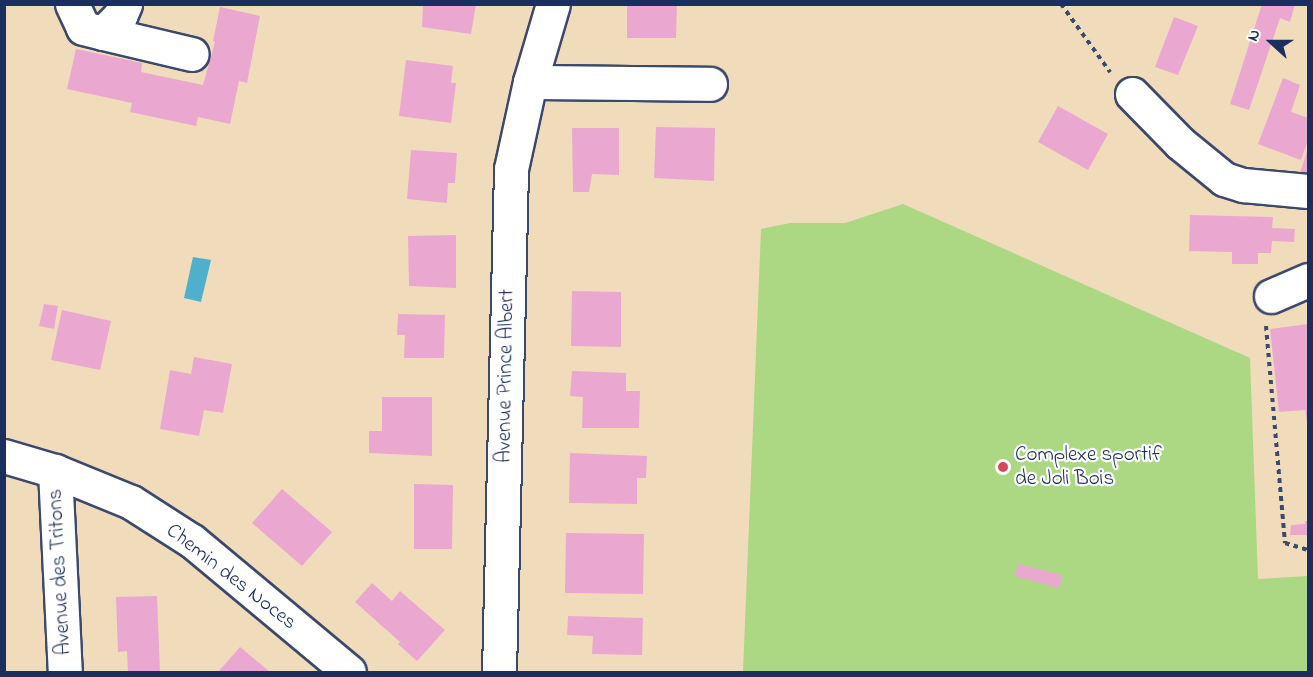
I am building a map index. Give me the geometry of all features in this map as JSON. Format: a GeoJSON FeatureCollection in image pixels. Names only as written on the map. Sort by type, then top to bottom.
{"type":"FeatureCollection","features":[{"type":"Feature","properties":{"kind":"street"},"geometry":{"type":"LineString","coordinates":[[72,4],[83,28],[192,54]]}},
{"type":"Feature","properties":{"kind":"street"},"geometry":{"type":"LineString","coordinates":[[103,33],[120,16],[125,4]]}},
{"type":"Feature","properties":{"kind":"street","name":"Avenue Prince Albert"},"geometry":{"type":"LineString","coordinates":[[499,672],[511,169],[530,82],[553,4]]}},
{"type":"Feature","properties":{"kind":"street"},"geometry":{"type":"LineString","coordinates":[[530,82],[710,84]]}},
{"type":"Feature","properties":{"kind":"street"},"geometry":{"type":"LineString","coordinates":[[1131,94],[1180,142],[1224,179],[1243,185],[1308,191]]}},
{"type":"Feature","properties":{"kind":"street"},"geometry":{"type":"LineString","coordinates":[[1271,296],[1308,280]]}},
{"type":"Feature","properties":{"kind":"street","name":"Chemin des Noces"},"geometry":{"type":"LineString","coordinates":[[4,456],[55,471],[131,502],[192,541],[349,672]]}},
{"type":"Feature","properties":{"kind":"street","name":"Avenue des Tritons"},"geometry":{"type":"LineString","coordinates":[[55,471],[65,672]]}},
{"type":"Feature","properties":{"kind":"path"},"geometry":{"type":"LineString","coordinates":[[1061,4],[1106,68],[1131,94]]}},
{"type":"Feature","properties":{"kind":"path"},"geometry":{"type":"LineString","coordinates":[[1271,296],[1264,334],[1285,543],[1308,550]]}},
{"type":"Feature","properties":{"kind":"green space","name":"Complexe sportif de Joli Bois"},"geometry":{"type":"Polygon","coordinates":[[[903,204],[1250,358],[1258,579],[1308,576],[1308,672],[743,672],[761,229],[790,223],[845,223],[903,204]]]}},
{"type":"Feature","properties":{"kind":"water"},"geometry":{"type":"Polygon","coordinates":[[[193,257],[211,260],[201,302],[184,298],[193,257]]]}},
{"type":"Feature","properties":{"kind":"building"},"geometry":{"type":"Polygon","coordinates":[[[423,4],[476,4],[471,34],[422,27],[423,4]]]}},
{"type":"Feature","properties":{"kind":"building"},"geometry":{"type":"Polygon","coordinates":[[[627,4],[677,4],[676,38],[627,38],[627,4]]]}},
{"type":"Feature","properties":{"kind":"building"},"geometry":{"type":"Polygon","coordinates":[[[1262,4],[1295,4],[1290,22],[1280,18],[1249,110],[1230,104],[1262,4]]]}},
{"type":"Feature","properties":{"kind":"building"},"geometry":{"type":"Polygon","coordinates":[[[220,7],[260,16],[247,83],[239,81],[230,124],[198,117],[196,126],[130,112],[132,103],[67,89],[76,49],[142,63],[141,72],[203,85],[215,42],[213,41],[220,7]]]}},
{"type":"Feature","properties":{"kind":"building"},"geometry":{"type":"Polygon","coordinates":[[[1174,17],[1198,26],[1178,75],[1155,67],[1174,17]]]}},
{"type":"Feature","properties":{"kind":"building"},"geometry":{"type":"Polygon","coordinates":[[[406,60],[453,66],[451,83],[456,83],[451,123],[399,116],[406,60]]]}},
{"type":"Feature","properties":{"kind":"building"},"geometry":{"type":"Polygon","coordinates":[[[1283,78],[1300,85],[1291,112],[1308,118],[1308,140],[1301,160],[1258,144],[1283,78]]]}},
{"type":"Feature","properties":{"kind":"building"},"geometry":{"type":"Polygon","coordinates":[[[1058,106],[1108,134],[1088,170],[1038,142],[1058,106]]]}},
{"type":"Feature","properties":{"kind":"building"},"geometry":{"type":"Polygon","coordinates":[[[656,127],[715,128],[714,181],[654,178],[656,127]]]}},
{"type":"Feature","properties":{"kind":"building"},"geometry":{"type":"Polygon","coordinates":[[[572,128],[619,128],[619,175],[592,174],[589,192],[573,192],[572,128]]]}},
{"type":"Feature","properties":{"kind":"building"},"geometry":{"type":"Polygon","coordinates":[[[1308,148],[1308,183],[1297,182],[1308,148]]]}},
{"type":"Feature","properties":{"kind":"building"},"geometry":{"type":"Polygon","coordinates":[[[411,150],[457,153],[455,183],[448,183],[447,203],[407,199],[411,150]]]}},
{"type":"Feature","properties":{"kind":"building"},"geometry":{"type":"Polygon","coordinates":[[[1190,215],[1273,217],[1272,228],[1295,229],[1294,242],[1272,241],[1271,253],[1258,253],[1258,264],[1232,264],[1232,252],[1189,251],[1190,215]]]}},
{"type":"Feature","properties":{"kind":"building"},"geometry":{"type":"Polygon","coordinates":[[[456,235],[456,288],[409,286],[408,236],[456,235]]]}},
{"type":"Feature","properties":{"kind":"building"},"geometry":{"type":"Polygon","coordinates":[[[572,291],[621,292],[621,347],[571,346],[572,291]]]}},
{"type":"Feature","properties":{"kind":"building"},"geometry":{"type":"Polygon","coordinates":[[[44,304],[58,306],[54,329],[39,326],[44,304]]]}},
{"type":"Feature","properties":{"kind":"building"},"geometry":{"type":"Polygon","coordinates":[[[62,310],[111,321],[100,370],[51,360],[62,310]]]}},
{"type":"Feature","properties":{"kind":"building"},"geometry":{"type":"Polygon","coordinates":[[[398,314],[445,315],[444,358],[404,358],[405,335],[397,335],[398,314]]]}},
{"type":"Feature","properties":{"kind":"building"},"geometry":{"type":"Polygon","coordinates":[[[1308,324],[1307,421],[1305,410],[1279,412],[1270,329],[1308,324]]]}},
{"type":"Feature","properties":{"kind":"building"},"geometry":{"type":"Polygon","coordinates":[[[194,357],[232,364],[223,413],[204,410],[199,436],[160,429],[170,370],[191,374],[194,357]]]}},
{"type":"Feature","properties":{"kind":"building"},"geometry":{"type":"Polygon","coordinates":[[[572,371],[626,373],[626,391],[640,391],[639,428],[582,428],[583,397],[570,396],[572,371]]]}},
{"type":"Feature","properties":{"kind":"building"},"geometry":{"type":"Polygon","coordinates":[[[382,397],[432,397],[432,456],[369,453],[369,431],[382,431],[382,397]]]}},
{"type":"Feature","properties":{"kind":"building"},"geometry":{"type":"Polygon","coordinates":[[[570,453],[647,456],[646,478],[637,478],[637,504],[569,503],[570,453]]]}},
{"type":"Feature","properties":{"kind":"building"},"geometry":{"type":"Polygon","coordinates":[[[414,484],[453,485],[452,549],[414,549],[414,484]]]}},
{"type":"Feature","properties":{"kind":"building"},"geometry":{"type":"Polygon","coordinates":[[[282,489],[332,532],[302,566],[252,523],[282,489]]]}},
{"type":"Feature","properties":{"kind":"building"},"geometry":{"type":"Polygon","coordinates":[[[1305,521],[1308,521],[1308,535],[1290,535],[1291,525],[1305,524],[1305,521]]]}},
{"type":"Feature","properties":{"kind":"building"},"geometry":{"type":"Polygon","coordinates":[[[566,533],[644,534],[643,594],[565,593],[566,533]]]}},
{"type":"Feature","properties":{"kind":"building"},"geometry":{"type":"Polygon","coordinates":[[[1018,564],[1062,575],[1059,588],[1015,576],[1018,564]]]}},
{"type":"Feature","properties":{"kind":"building"},"geometry":{"type":"Polygon","coordinates":[[[372,583],[392,601],[400,591],[445,630],[417,661],[398,644],[400,642],[355,602],[372,583]]]}},
{"type":"Feature","properties":{"kind":"building"},"geometry":{"type":"Polygon","coordinates":[[[157,596],[160,672],[128,672],[127,651],[118,652],[116,597],[157,596]]]}},
{"type":"Feature","properties":{"kind":"building"},"geometry":{"type":"Polygon","coordinates":[[[568,616],[643,618],[642,655],[592,654],[593,636],[567,635],[568,616]]]}},
{"type":"Feature","properties":{"kind":"building"},"geometry":{"type":"Polygon","coordinates":[[[240,647],[270,672],[218,672],[240,647]]]}},
{"type":"Feature","properties":{"kind":"place","name":"Complexe sportif de Joli Bois"},"geometry":{"type":"Point","coordinates":[1003,467]}}]}
